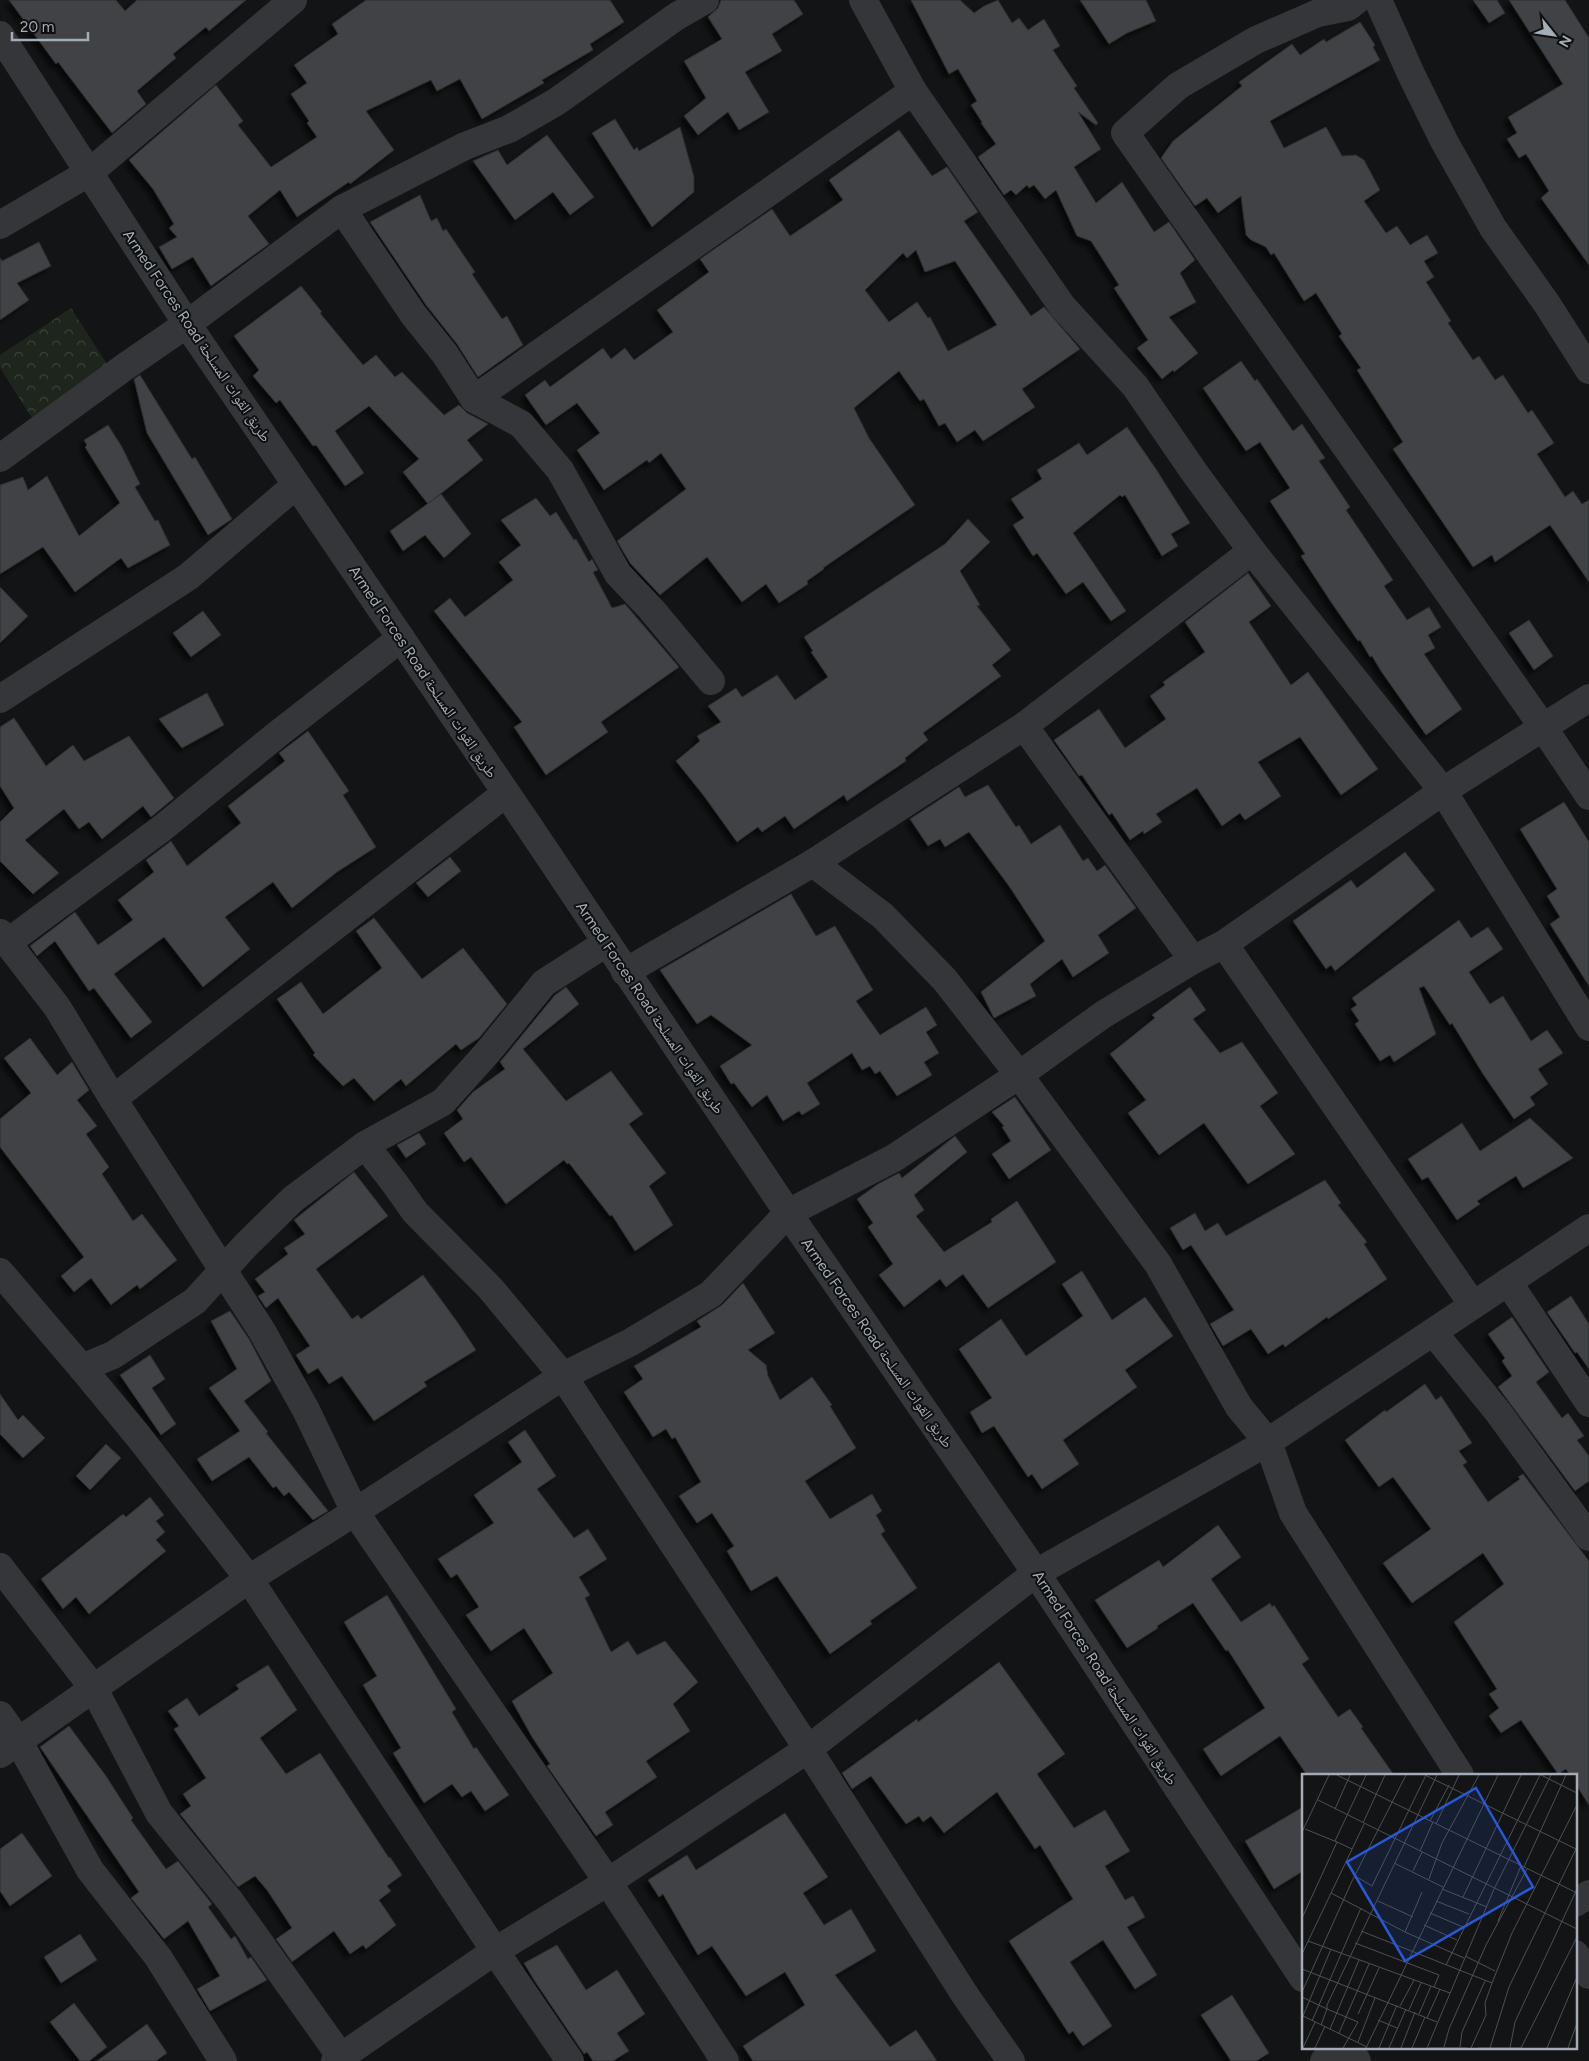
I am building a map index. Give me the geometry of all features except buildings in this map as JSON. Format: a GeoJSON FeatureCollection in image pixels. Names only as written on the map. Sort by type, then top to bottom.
{"type":"FeatureCollection","features":[{"type":"Feature","properties":{"kind":"street"},"geometry":{"type":"LineString","coordinates":[[0,226],[90,172],[293,0]]}},
{"type":"Feature","properties":{"kind":"street"},"geometry":{"type":"LineString","coordinates":[[0,458],[187,324],[342,209],[465,146],[509,129],[540,111],[677,16],[705,0]]}},
{"type":"Feature","properties":{"kind":"street"},"geometry":{"type":"LineString","coordinates":[[863,0],[912,91],[1062,306],[1135,386],[1194,472],[1252,551],[1443,791],[1589,1027]]}},
{"type":"Feature","properties":{"kind":"street"},"geometry":{"type":"LineString","coordinates":[[1357,0],[1348,7],[1318,13],[1256,40],[1178,86],[1125,133],[1543,727],[1589,796]]}},
{"type":"Feature","properties":{"kind":"street"},"geometry":{"type":"LineString","coordinates":[[1378,0],[1440,133],[1493,228],[1547,304],[1589,370]]}},
{"type":"Feature","properties":{"kind":"street","name":"Armed Forces Road طريق القوات المسلحة"},"geometry":{"type":"LineString","coordinates":[[0,35],[187,324],[506,793],[788,1213],[1036,1573],[1302,1976]]}},
{"type":"Feature","properties":{"kind":"street"},"geometry":{"type":"LineString","coordinates":[[474,399],[912,91]]}},
{"type":"Feature","properties":{"kind":"street"},"geometry":{"type":"LineString","coordinates":[[342,209],[413,314],[445,354],[474,399],[521,424],[560,470],[618,574],[652,610],[711,681]]}},
{"type":"Feature","properties":{"kind":"street"},"geometry":{"type":"LineString","coordinates":[[0,699],[188,577],[296,484]]}},
{"type":"Feature","properties":{"kind":"street"},"geometry":{"type":"LineString","coordinates":[[625,972],[813,862],[1024,726],[1252,551]]}},
{"type":"Feature","properties":{"kind":"street"},"geometry":{"type":"LineString","coordinates":[[400,638],[161,829],[4,938],[57,1007],[113,1099],[262,1331],[306,1410],[355,1512],[608,1882],[725,2061]]}},
{"type":"Feature","properties":{"kind":"street"},"geometry":{"type":"LineString","coordinates":[[10,1748],[249,1579],[563,1376],[631,1342],[711,1294],[788,1213],[894,1158],[1019,1075],[1104,1014],[1193,960],[1224,944],[1443,791],[1589,698]]}},
{"type":"Feature","properties":{"kind":"street"},"geometry":{"type":"LineString","coordinates":[[1024,726],[1193,960]]}},
{"type":"Feature","properties":{"kind":"street"},"geometry":{"type":"LineString","coordinates":[[113,1099],[506,793]]}},
{"type":"Feature","properties":{"kind":"street"},"geometry":{"type":"LineString","coordinates":[[813,862],[883,916],[945,980],[1019,1075],[1158,1264],[1239,1407],[1268,1442],[1293,1513],[1459,1774]]}},
{"type":"Feature","properties":{"kind":"street"},"geometry":{"type":"LineString","coordinates":[[82,1368],[113,1355],[195,1301],[222,1270],[293,1199],[364,1145],[444,1102],[544,983],[606,943]]}},
{"type":"Feature","properties":{"kind":"street"},"geometry":{"type":"LineString","coordinates":[[1224,944],[1474,1305]]}},
{"type":"Feature","properties":{"kind":"street"},"geometry":{"type":"LineString","coordinates":[[364,1145],[415,1212],[491,1289],[563,1376],[808,1748],[965,1995],[1011,2061]]}},
{"type":"Feature","properties":{"kind":"street"},"geometry":{"type":"LineString","coordinates":[[0,1567],[94,1689],[160,1814],[230,1900],[338,2059],[495,1951],[608,1882],[808,1748],[1036,1573],[1268,1442],[1589,1228]]}},
{"type":"Feature","properties":{"kind":"street"},"geometry":{"type":"LineString","coordinates":[[0,1272],[82,1368],[249,1579],[570,2061]]}},
{"type":"Feature","properties":{"kind":"street"},"geometry":{"type":"LineString","coordinates":[[1508,1282],[1589,1403]]}},
{"type":"Feature","properties":{"kind":"street"},"geometry":{"type":"LineString","coordinates":[[1433,1332],[1498,1412],[1589,1537]]}},
{"type":"Feature","properties":{"kind":"street"},"geometry":{"type":"LineString","coordinates":[[0,1715],[10,1748],[90,1870],[158,1957],[223,2061]]}},
{"type":"Feature","properties":{"kind":"street"},"geometry":{"type":"LineString","coordinates":[[1576,1902],[1589,1894]]}},
{"type":"Feature","properties":{"kind":"street"},"geometry":{"type":"LineString","coordinates":[[1576,1956],[1589,1975]]}},
{"type":"Feature","properties":{"kind":"street"},"geometry":{"type":"LineString","coordinates":[[1324,2061],[1340,2048]]}},
{"type":"Feature","properties":{"kind":"street"},"geometry":{"type":"LineString","coordinates":[[1349,2048],[1357,2061]]}},
{"type":"Feature","properties":{"kind":"green space"},"geometry":{"type":"Polygon","coordinates":[[[71,308],[109,367],[32,418],[0,368],[0,355],[71,308]]]}}]}
